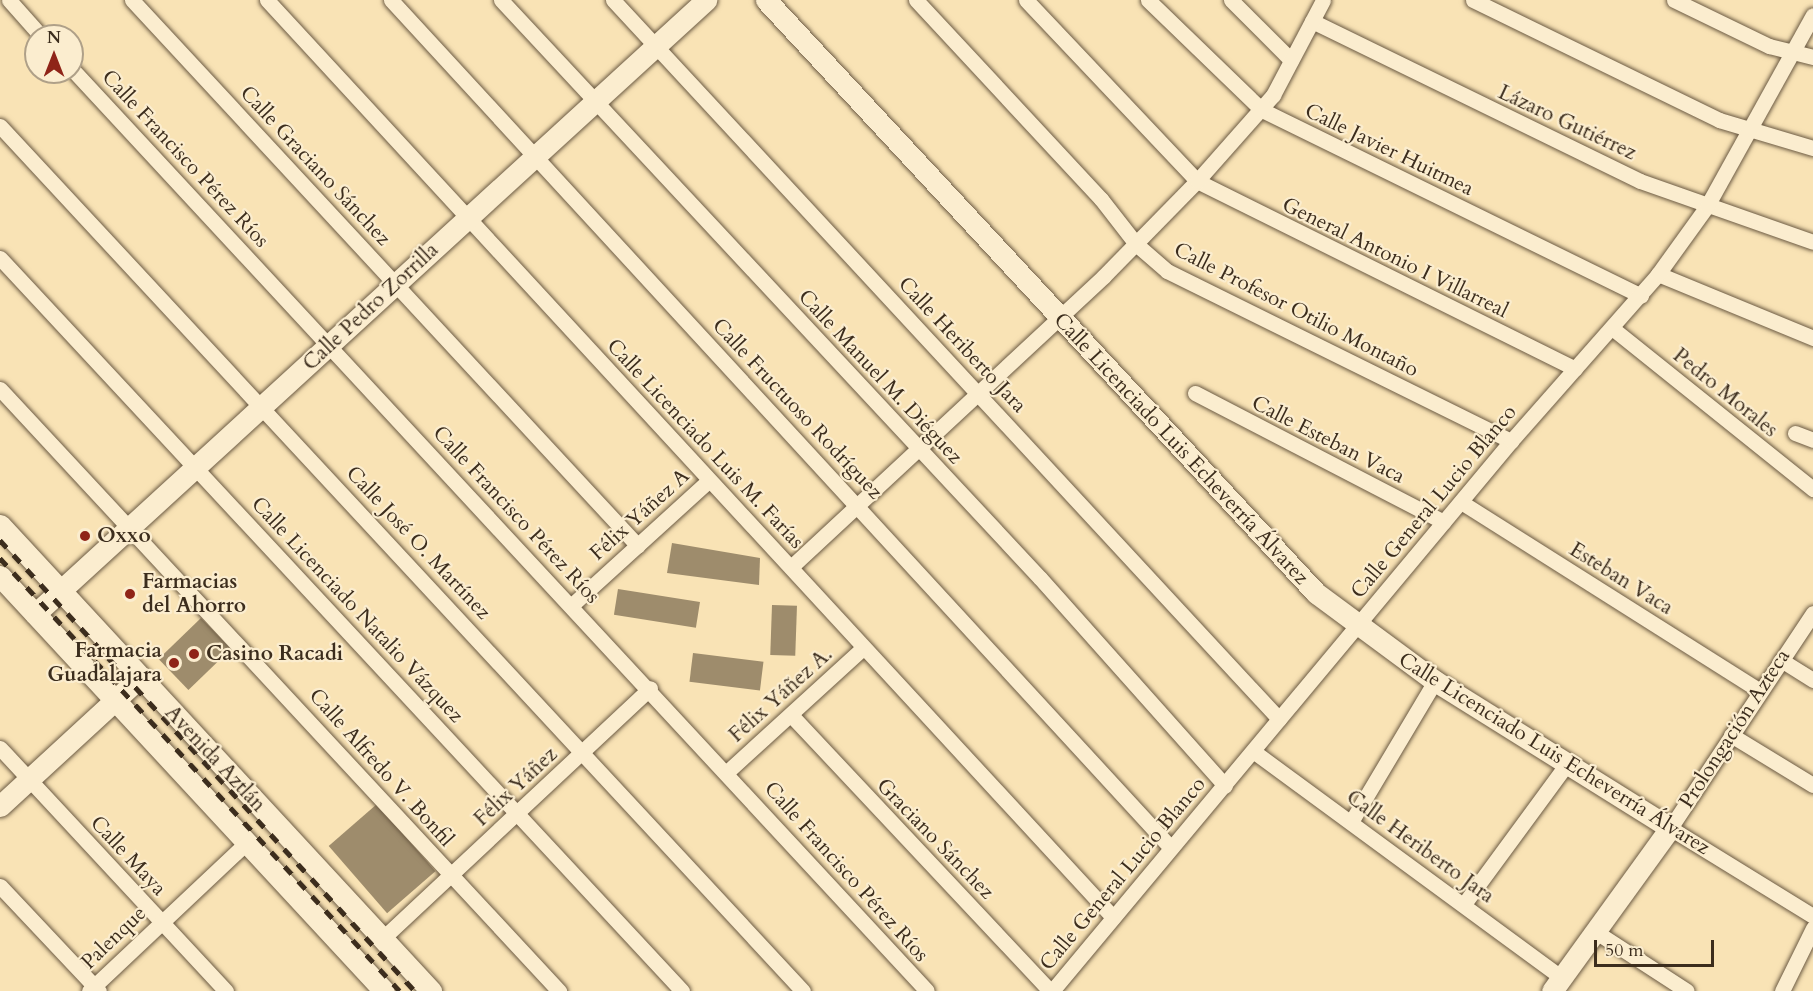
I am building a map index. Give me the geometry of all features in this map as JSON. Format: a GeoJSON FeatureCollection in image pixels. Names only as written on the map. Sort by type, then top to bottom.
{"type":"FeatureCollection","features":[{"type":"Feature","properties":{"kind":"street"},"geometry":{"type":"LineString","coordinates":[[9,0],[30,24]]}},
{"type":"Feature","properties":{"kind":"street","name":"Calle Graciano Sánchez"},"geometry":{"type":"LineString","coordinates":[[132,0],[638,546]]}},
{"type":"Feature","properties":{"kind":"street","name":"Calle Licenciado Luis M. Farías"},"geometry":{"type":"LineString","coordinates":[[267,0],[708,481],[791,567],[863,648],[1113,917]]}},
{"type":"Feature","properties":{"kind":"street","name":"Calle Fructuoso Rodríguez"},"geometry":{"type":"LineString","coordinates":[[391,0],[1171,848]]}},
{"type":"Feature","properties":{"kind":"street","name":"Calle Manuel M. Diéguez"},"geometry":{"type":"LineString","coordinates":[[501,0],[917,448],[1225,786]]}},
{"type":"Feature","properties":{"kind":"street","name":"Calle Heriberto Jara"},"geometry":{"type":"LineString","coordinates":[[614,0],[1279,719]]}},
{"type":"Feature","properties":{"kind":"street","name":"Calle Pedro Zorrilla"},"geometry":{"type":"LineString","coordinates":[[36,614],[197,470],[706,0]]}},
{"type":"Feature","properties":{"kind":"street","name":"Calle Licenciado Luis Echeverría Álvarez"},"geometry":{"type":"LineString","coordinates":[[766,0],[1265,544],[1358,627],[1435,681],[1813,916]]}},
{"type":"Feature","properties":{"kind":"street","name":"Calle Profesor Otilio Montaño"},"geometry":{"type":"LineString","coordinates":[[916,0],[1101,199],[1136,244],[1167,271],[1217,298],[1511,441]]}},
{"type":"Feature","properties":{"kind":"street"},"geometry":{"type":"LineString","coordinates":[[1026,0],[1197,182]]}},
{"type":"Feature","properties":{"kind":"street","name":"Calle Javier Huitmea"},"geometry":{"type":"LineString","coordinates":[[1148,0],[1262,110],[1641,296]]}},
{"type":"Feature","properties":{"kind":"street"},"geometry":{"type":"LineString","coordinates":[[1231,0],[1291,60]]}},
{"type":"Feature","properties":{"kind":"street"},"geometry":{"type":"LineString","coordinates":[[791,567],[1059,318],[1197,182],[1262,110],[1323,0]]}},
{"type":"Feature","properties":{"kind":"street"},"geometry":{"type":"LineString","coordinates":[[1473,0],[1719,120],[1813,148]]}},
{"type":"Feature","properties":{"kind":"street"},"geometry":{"type":"LineString","coordinates":[[1674,0],[1755,40],[1813,57]]}},
{"type":"Feature","properties":{"kind":"street","name":"Calle General Lucio Blanco"},"geometry":{"type":"LineString","coordinates":[[1051,991],[1358,627],[1511,441],[1641,296],[1707,206],[1813,15]]}},
{"type":"Feature","properties":{"kind":"street","name":"Lázaro Gutiérrez"},"geometry":{"type":"LineString","coordinates":[[1312,21],[1562,145],[1707,206],[1813,242]]}},
{"type":"Feature","properties":{"kind":"street","name":"Calle Francisco Pérez Ríos"},"geometry":{"type":"LineString","coordinates":[[84,82],[573,604],[927,991]]}},
{"type":"Feature","properties":{"kind":"street","name":"Calle José O. Martínez"},"geometry":{"type":"LineString","coordinates":[[0,126],[584,752],[803,991]]}},
{"type":"Feature","properties":{"kind":"street","name":"General Antonio I Villarreal"},"geometry":{"type":"LineString","coordinates":[[1197,182],[1575,369]]}},
{"type":"Feature","properties":{"kind":"street","name":"Calle Licenciado Natalio Vázquez"},"geometry":{"type":"LineString","coordinates":[[0,258],[682,991]]}},
{"type":"Feature","properties":{"kind":"street"},"geometry":{"type":"LineString","coordinates":[[1658,274],[1813,338]]}},
{"type":"Feature","properties":{"kind":"street","name":"Pedro Morales"},"geometry":{"type":"LineString","coordinates":[[1612,328],[1813,489]]}},
{"type":"Feature","properties":{"kind":"street","name":"Calle Alfredo V. Bonfil"},"geometry":{"type":"LineString","coordinates":[[0,389],[129,530],[219,620],[450,876],[559,991]]}},
{"type":"Feature","properties":{"kind":"street","name":"Calle Esteban Vaca"},"geometry":{"type":"LineString","coordinates":[[1195,393],[1444,522]]}},
{"type":"Feature","properties":{"kind":"street"},"geometry":{"type":"LineString","coordinates":[[1795,433],[1813,440]]}},
{"type":"Feature","properties":{"kind":"street","name":"Félix Yáñez A"},"geometry":{"type":"LineString","coordinates":[[573,604],[708,481]]}},
{"type":"Feature","properties":{"kind":"street","name":"Esteban Vaca"},"geometry":{"type":"LineString","coordinates":[[1461,502],[1760,691]]}},
{"type":"Feature","properties":{"kind":"street","name":"Avenida Aztlán"},"geometry":{"type":"LineString","coordinates":[[0,525],[139,678],[431,991]]}},
{"type":"Feature","properties":{"kind":"street","name":"Avenida Aztlán"},"geometry":{"type":"LineString","coordinates":[[0,576],[384,991]]}},
{"type":"Feature","properties":{"kind":"street","name":"Prolongación Azteca"},"geometry":{"type":"LineString","coordinates":[[1557,985],[1670,828],[1813,613]]}},
{"type":"Feature","properties":{"kind":"street","name":"Félix Yáñez A."},"geometry":{"type":"LineString","coordinates":[[727,772],[863,648]]}},
{"type":"Feature","properties":{"kind":"street"},"geometry":{"type":"LineString","coordinates":[[1780,660],[1813,680]]}},
{"type":"Feature","properties":{"kind":"street"},"geometry":{"type":"LineString","coordinates":[[0,806],[139,678]]}},
{"type":"Feature","properties":{"kind":"street"},"geometry":{"type":"LineString","coordinates":[[1351,822],[1435,681]]}},
{"type":"Feature","properties":{"kind":"street","name":"Félix Yáñez"},"geometry":{"type":"LineString","coordinates":[[382,939],[519,814],[650,688]]}},
{"type":"Feature","properties":{"kind":"street","name":"Graciano Sánchez"},"geometry":{"type":"LineString","coordinates":[[791,715],[1051,991]]}},
{"type":"Feature","properties":{"kind":"street"},"geometry":{"type":"LineString","coordinates":[[1731,735],[1813,785]]}},
{"type":"Feature","properties":{"kind":"street","name":"Calle Maya"},"geometry":{"type":"LineString","coordinates":[[0,748],[226,991]]}},
{"type":"Feature","properties":{"kind":"street","name":"Calle Heriberto Jara"},"geometry":{"type":"LineString","coordinates":[[1252,751],[1464,904],[1557,985]]}},
{"type":"Feature","properties":{"kind":"street"},"geometry":{"type":"LineString","coordinates":[[1464,904],[1567,764]]}},
{"type":"Feature","properties":{"kind":"street","name":"Palenque"},"geometry":{"type":"LineString","coordinates":[[94,989],[247,842]]}},
{"type":"Feature","properties":{"kind":"street"},"geometry":{"type":"LineString","coordinates":[[0,886],[94,989]]}},
{"type":"Feature","properties":{"kind":"street"},"geometry":{"type":"LineString","coordinates":[[1782,991],[1813,928]]}},
{"type":"Feature","properties":{"kind":"street"},"geometry":{"type":"LineString","coordinates":[[1596,932],[1687,991]]}},
{"type":"Feature","properties":{"kind":"building"},"geometry":{"type":"Polygon","coordinates":[[[672,543],[760,558],[759,585],[667,573],[672,543]]]}},
{"type":"Feature","properties":{"kind":"building"},"geometry":{"type":"Polygon","coordinates":[[[618,589],[700,602],[696,628],[614,615],[618,589]]]}},
{"type":"Feature","properties":{"kind":"building"},"geometry":{"type":"Polygon","coordinates":[[[772,605],[797,606],[795,656],[770,655],[772,605]]]}},
{"type":"Feature","properties":{"kind":"building","name":"Casino Racadi"},"geometry":{"type":"Polygon","coordinates":[[[201,618],[231,649],[188,690],[159,659],[201,618]]]}},
{"type":"Feature","properties":{"kind":"building"},"geometry":{"type":"Polygon","coordinates":[[[693,653],[763,662],[760,690],[689,682],[693,653]]]}},
{"type":"Feature","properties":{"kind":"building"},"geometry":{"type":"Polygon","coordinates":[[[377,804],[435,871],[387,913],[329,846],[377,804]]]}},
{"type":"Feature","properties":{"kind":"railway"},"geometry":{"type":"LineString","coordinates":[[0,540],[415,991]]}},
{"type":"Feature","properties":{"kind":"railway"},"geometry":{"type":"LineString","coordinates":[[0,558],[400,991]]}},
{"type":"Feature","properties":{"kind":"place","name":"Oxxo"},"geometry":{"type":"Point","coordinates":[85,536]}},
{"type":"Feature","properties":{"kind":"place","name":"Farmacias del Ahorro"},"geometry":{"type":"Point","coordinates":[130,594]}},
{"type":"Feature","properties":{"kind":"place","name":"Casino Racadi"},"geometry":{"type":"Point","coordinates":[194,654]}},
{"type":"Feature","properties":{"kind":"place","name":"Farmacia Guadalajara"},"geometry":{"type":"Point","coordinates":[174,663]}}]}
